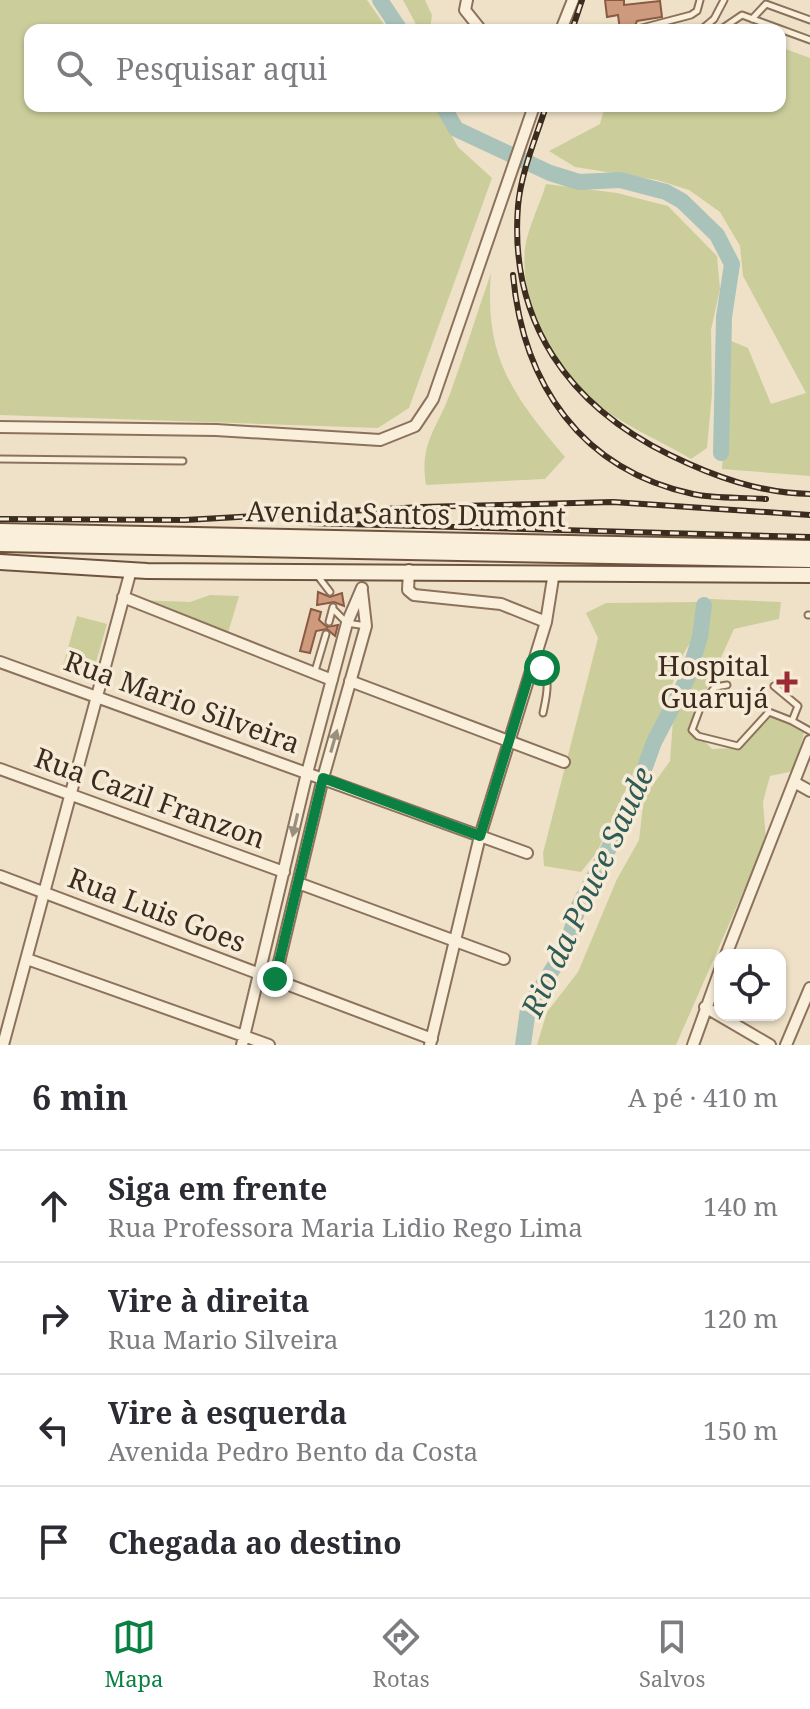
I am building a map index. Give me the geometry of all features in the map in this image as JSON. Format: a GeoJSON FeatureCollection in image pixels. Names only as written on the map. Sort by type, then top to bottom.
{"type":"FeatureCollection","features":[{"type":"Feature","properties":{"kind":"main road","name":"Avenida Santos Dumont"},"geometry":{"type":"LineString","coordinates":[[0,531],[810,548]]}},
{"type":"Feature","properties":{"kind":"main road","name":"Avenida Santos Dumont"},"geometry":{"type":"LineString","coordinates":[[0,544],[810,560]]}},
{"type":"Feature","properties":{"kind":"main road","name":"Avenida Santos Dumont"},"geometry":{"type":"LineString","coordinates":[[0,562],[131,570],[554,572],[771,578],[810,582]]}},
{"type":"Feature","properties":{"kind":"main road","name":"Avenida Santos Dumont"},"geometry":{"type":"LineString","coordinates":[[771,578],[810,575]]}},
{"type":"Feature","properties":{"kind":"street"},"geometry":{"type":"LineString","coordinates":[[467,0],[465,10],[476,24]]}},
{"type":"Feature","properties":{"kind":"street"},"geometry":{"type":"LineString","coordinates":[[563,24],[573,0]]}},
{"type":"Feature","properties":{"kind":"street"},"geometry":{"type":"LineString","coordinates":[[0,427],[216,430],[380,440],[415,426],[433,399],[532,112]]}},
{"type":"Feature","properties":{"kind":"street"},"geometry":{"type":"LineString","coordinates":[[3,1045],[131,570]]}},
{"type":"Feature","properties":{"kind":"street"},"geometry":{"type":"LineString","coordinates":[[275,979],[323,778],[366,626],[363,570]]}},
{"type":"Feature","properties":{"kind":"street"},"geometry":{"type":"LineString","coordinates":[[409,570],[408,590],[414,595],[501,604],[546,622]]}},
{"type":"Feature","properties":{"kind":"street"},"geometry":{"type":"LineString","coordinates":[[431,1042],[480,836],[546,622],[554,572]]}},
{"type":"Feature","properties":{"kind":"street"},"geometry":{"type":"LineString","coordinates":[[243,1041],[307,773],[347,623],[362,588]]}},
{"type":"Feature","properties":{"kind":"street"},"geometry":{"type":"LineString","coordinates":[[123,597],[332,680]]}},
{"type":"Feature","properties":{"kind":"street","name":"Rua Mario Silveira"},"geometry":{"type":"LineString","coordinates":[[0,662],[527,853]]}},
{"type":"Feature","properties":{"kind":"street"},"geometry":{"type":"LineString","coordinates":[[350,681],[509,738],[564,762]]}},
{"type":"Feature","properties":{"kind":"street"},"geometry":{"type":"LineString","coordinates":[[728,949],[810,741]]}},
{"type":"Feature","properties":{"kind":"street","name":"Rua Cazil Franzon"},"geometry":{"type":"LineString","coordinates":[[0,769],[284,872]]}},
{"type":"Feature","properties":{"kind":"street"},"geometry":{"type":"LineString","coordinates":[[794,782],[810,791]]}},
{"type":"Feature","properties":{"kind":"street","name":"Rua Luis Goes"},"geometry":{"type":"LineString","coordinates":[[0,876],[275,979],[431,1042]]}},
{"type":"Feature","properties":{"kind":"street"},"geometry":{"type":"LineString","coordinates":[[298,883],[504,959]]}},
{"type":"Feature","properties":{"kind":"street"},"geometry":{"type":"LineString","coordinates":[[27,959],[243,1041],[269,1045]]}},
{"type":"Feature","properties":{"kind":"street"},"geometry":{"type":"LineString","coordinates":[[693,1045],[714,985]]}},
{"type":"Feature","properties":{"kind":"street"},"geometry":{"type":"LineString","coordinates":[[786,1045],[810,988]]}},
{"type":"Feature","properties":{"kind":"street"},"geometry":{"type":"LineString","coordinates":[[705,1007],[770,1045]]}},
{"type":"Feature","properties":{"kind":"lane"},"geometry":{"type":"LineString","coordinates":[[657,24],[691,15],[697,11],[700,0]]}},
{"type":"Feature","properties":{"kind":"lane"},"geometry":{"type":"LineString","coordinates":[[708,24],[724,0]]}},
{"type":"Feature","properties":{"kind":"lane"},"geometry":{"type":"LineString","coordinates":[[752,19],[766,4],[810,20]]}},
{"type":"Feature","properties":{"kind":"lane"},"geometry":{"type":"LineString","coordinates":[[727,24],[736,16],[766,24]]}},
{"type":"Feature","properties":{"kind":"lane"},"geometry":{"type":"LineString","coordinates":[[786,31],[810,40]]}},
{"type":"Feature","properties":{"kind":"lane"},"geometry":{"type":"LineString","coordinates":[[0,459],[183,461]]}},
{"type":"Feature","properties":{"kind":"lane"},"geometry":{"type":"LineString","coordinates":[[313,571],[330,592]]}},
{"type":"Feature","properties":{"kind":"lane"},"geometry":{"type":"LineString","coordinates":[[329,622],[333,607],[347,623],[366,626]]}},
{"type":"Feature","properties":{"kind":"lane"},"geometry":{"type":"LineString","coordinates":[[315,674],[326,634]]}},
{"type":"Feature","properties":{"kind":"lane"},"geometry":{"type":"LineString","coordinates":[[533,662],[546,673],[548,682],[543,713]]}},
{"type":"Feature","properties":{"kind":"lane"},"geometry":{"type":"LineString","coordinates":[[727,685],[715,687],[702,703],[692,730],[698,736],[738,746],[769,712],[810,731]]}},
{"type":"Feature","properties":{"kind":"lane"},"geometry":{"type":"LineString","coordinates":[[774,686],[798,706],[792,721]]}},
{"type":"Feature","properties":{"kind":"green space"},"geometry":{"type":"Polygon","coordinates":[[[0,0],[367,0],[384,24],[24,24],[24,112],[438,112],[458,147],[492,178],[409,408],[378,428],[0,415],[0,0]]]}},
{"type":"Feature","properties":{"kind":"green space"},"geometry":{"type":"Polygon","coordinates":[[[403,0],[425,0],[432,15],[431,24],[416,24],[403,0]]]}},
{"type":"Feature","properties":{"kind":"green space"},"geometry":{"type":"Polygon","coordinates":[[[786,49],[810,58],[810,476],[722,469],[729,340],[748,348],[771,404],[806,393],[743,276],[740,246],[720,212],[689,190],[657,180],[575,167],[549,151],[600,124],[603,112],[786,112],[786,49]]]}},
{"type":"Feature","properties":{"kind":"green space"},"geometry":{"type":"Polygon","coordinates":[[[546,184],[617,193],[668,206],[717,256],[720,289],[711,330],[712,394],[707,448],[691,459],[616,418],[588,397],[557,360],[545,339],[528,294],[525,248],[546,184]]]}},
{"type":"Feature","properties":{"kind":"green space"},"geometry":{"type":"Polygon","coordinates":[[[491,273],[492,329],[506,374],[531,414],[565,457],[545,479],[426,485],[427,446],[451,391],[491,273]]]}},
{"type":"Feature","properties":{"kind":"green space"},"geometry":{"type":"Polygon","coordinates":[[[210,595],[239,596],[228,633],[137,600],[190,602],[210,595]]]}},
{"type":"Feature","properties":{"kind":"green space"},"geometry":{"type":"Polygon","coordinates":[[[710,599],[781,602],[779,619],[734,629],[690,726],[712,749],[737,748],[772,713],[804,733],[794,771],[770,776],[763,802],[766,840],[718,949],[714,949],[714,958],[676,1045],[537,1045],[547,1012],[578,972],[617,879],[639,840],[644,797],[670,761],[674,706],[701,648],[710,599]]]}},
{"type":"Feature","properties":{"kind":"green space"},"geometry":{"type":"Polygon","coordinates":[[[697,602],[694,636],[678,663],[670,694],[597,852],[581,872],[544,866],[543,853],[598,638],[586,613],[606,603],[697,602]]]}},
{"type":"Feature","properties":{"kind":"green space"},"geometry":{"type":"Polygon","coordinates":[[[77,616],[107,624],[91,680],[62,669],[77,616]]]}},
{"type":"Feature","properties":{"kind":"building"},"geometry":{"type":"Polygon","coordinates":[[[605,0],[624,0],[624,5],[660,1],[662,17],[637,21],[636,24],[619,24],[618,15],[607,17],[605,0]]]}},
{"type":"Feature","properties":{"kind":"building"},"geometry":{"type":"Polygon","coordinates":[[[318,592],[330,597],[342,593],[344,606],[334,602],[317,605],[318,592]]]}},
{"type":"Feature","properties":{"kind":"building"},"geometry":{"type":"Polygon","coordinates":[[[311,609],[321,612],[319,620],[327,627],[338,625],[335,636],[327,629],[316,631],[310,653],[300,651],[311,609]]]}},
{"type":"Feature","properties":{"kind":"waterway","name":"Rio da Pouce Saude"},"geometry":{"type":"LineString","coordinates":[[380,0],[396,24]]}},
{"type":"Feature","properties":{"kind":"waterway","name":"Rio da Pouce Saude"},"geometry":{"type":"LineString","coordinates":[[446,112],[456,129],[550,173],[579,182],[620,180],[666,192],[682,201],[717,235],[732,264],[724,317],[721,453]]}},
{"type":"Feature","properties":{"kind":"waterway","name":"Rio da Pouce Saude"},"geometry":{"type":"LineString","coordinates":[[523,1045],[528,1009],[567,946],[578,908],[632,803],[654,742],[687,679],[700,637],[704,605]]}},
{"type":"Feature","properties":{"kind":"railway"},"geometry":{"type":"LineString","coordinates":[[574,24],[582,0]]}},
{"type":"Feature","properties":{"kind":"railway"},"geometry":{"type":"LineString","coordinates":[[544,112],[520,193],[518,248],[524,287],[536,323],[553,356],[575,385],[602,412],[670,455],[738,482],[773,491],[810,494]]}},
{"type":"Feature","properties":{"kind":"railway"},"geometry":{"type":"LineString","coordinates":[[513,275],[519,315],[545,386],[565,416],[589,443],[619,465],[654,482],[702,496],[766,499]]}},
{"type":"Feature","properties":{"kind":"railway"},"geometry":{"type":"LineString","coordinates":[[0,519],[185,520],[421,507],[613,502],[810,515]]}},
{"type":"Feature","properties":{"kind":"railway"},"geometry":{"type":"LineString","coordinates":[[310,523],[810,537]]}},
{"type":"Feature","properties":{"kind":"place","name":"Hospital Guarujá"},"geometry":{"type":"Point","coordinates":[787,682]}},
{"type":"Feature","properties":{"kind":"route"},"geometry":{"type":"LineString","coordinates":[[275,979],[323,778],[480,836],[533,662],[542,668]]}}]}
